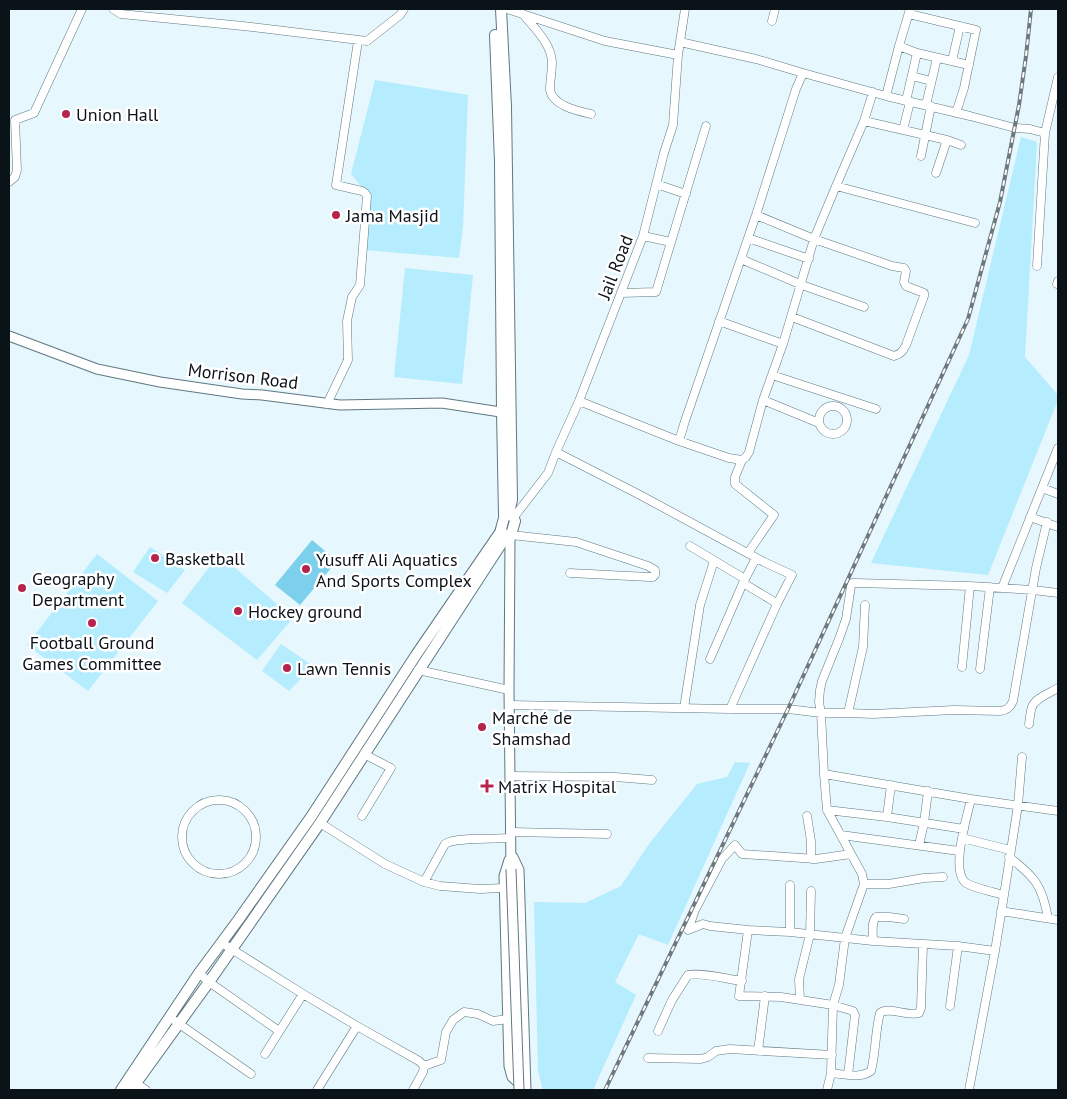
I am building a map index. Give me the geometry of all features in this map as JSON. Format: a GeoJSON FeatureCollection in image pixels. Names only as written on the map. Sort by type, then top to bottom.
{"type":"FeatureCollection","features":[{"type":"Feature","properties":{"kind":"main road"},"geometry":{"type":"LineString","coordinates":[[134,1086],[320,823],[514,525],[509,516],[512,500],[506,413],[494,9]]}},
{"type":"Feature","properties":{"kind":"main road"},"geometry":{"type":"LineString","coordinates":[[501,9],[506,107],[506,413]]}},
{"type":"Feature","properties":{"kind":"main road"},"geometry":{"type":"LineString","coordinates":[[121,1090],[199,973],[311,817],[416,655],[507,535]]}},
{"type":"Feature","properties":{"kind":"street"},"geometry":{"type":"LineString","coordinates":[[9,182],[15,177],[17,170],[15,120],[34,113],[82,9]]}},
{"type":"Feature","properties":{"kind":"street"},"geometry":{"type":"LineString","coordinates":[[113,9],[121,14],[243,26],[358,41],[367,41],[400,15],[404,9]]}},
{"type":"Feature","properties":{"kind":"street"},"geometry":{"type":"LineString","coordinates":[[507,9],[605,41],[678,55]]}},
{"type":"Feature","properties":{"kind":"street","name":"Jail Road"},"geometry":{"type":"LineString","coordinates":[[509,516],[548,473],[580,401],[643,236],[673,126],[678,55],[685,9]]}},
{"type":"Feature","properties":{"kind":"street"},"geometry":{"type":"LineString","coordinates":[[772,21],[775,9]]}},
{"type":"Feature","properties":{"kind":"street"},"geometry":{"type":"LineString","coordinates":[[886,96],[910,11],[976,30],[956,113]]}},
{"type":"Feature","properties":{"kind":"street"},"geometry":{"type":"LineString","coordinates":[[522,14],[545,42],[549,50],[552,60],[550,90],[553,99],[580,112],[591,114]]}},
{"type":"Feature","properties":{"kind":"street"},"geometry":{"type":"LineString","coordinates":[[952,61],[960,26]]}},
{"type":"Feature","properties":{"kind":"street"},"geometry":{"type":"LineString","coordinates":[[327,404],[348,360],[347,321],[352,297],[360,284],[367,196],[362,191],[336,185],[358,41]]}},
{"type":"Feature","properties":{"kind":"street"},"geometry":{"type":"LineString","coordinates":[[680,42],[756,59],[908,102],[1015,128],[1045,133]]}},
{"type":"Feature","properties":{"kind":"street"},"geometry":{"type":"LineString","coordinates":[[899,46],[917,53],[968,65]]}},
{"type":"Feature","properties":{"kind":"street"},"geometry":{"type":"LineString","coordinates":[[903,130],[917,53]]}},
{"type":"Feature","properties":{"kind":"street"},"geometry":{"type":"LineString","coordinates":[[921,156],[937,58]]}},
{"type":"Feature","properties":{"kind":"street"},"geometry":{"type":"LineString","coordinates":[[679,441],[756,215],[796,89],[803,73]]}},
{"type":"Feature","properties":{"kind":"street"},"geometry":{"type":"LineString","coordinates":[[912,76],[932,81]]}},
{"type":"Feature","properties":{"kind":"street"},"geometry":{"type":"LineString","coordinates":[[1037,266],[1045,133],[1058,77]]}},
{"type":"Feature","properties":{"kind":"street"},"geometry":{"type":"LineString","coordinates":[[748,553],[774,515],[735,484],[735,478],[742,460],[749,452],[763,400],[802,285],[814,239],[864,121],[873,92]]}},
{"type":"Feature","properties":{"kind":"street"},"geometry":{"type":"LineString","coordinates":[[864,121],[961,145]]}},
{"type":"Feature","properties":{"kind":"street"},"geometry":{"type":"LineString","coordinates":[[621,293],[656,292],[706,126]]}},
{"type":"Feature","properties":{"kind":"street"},"geometry":{"type":"LineString","coordinates":[[936,173],[947,140]]}},
{"type":"Feature","properties":{"kind":"street"},"geometry":{"type":"LineString","coordinates":[[656,184],[686,194]]}},
{"type":"Feature","properties":{"kind":"street"},"geometry":{"type":"LineString","coordinates":[[836,186],[975,223]]}},
{"type":"Feature","properties":{"kind":"street"},"geometry":{"type":"LineString","coordinates":[[756,215],[814,239],[892,266],[904,268],[906,271],[904,282],[906,286],[924,293],[906,345],[900,354],[894,356],[792,317]]}},
{"type":"Feature","properties":{"kind":"street"},"geometry":{"type":"LineString","coordinates":[[643,236],[671,242]]}},
{"type":"Feature","properties":{"kind":"street"},"geometry":{"type":"LineString","coordinates":[[748,238],[809,259]]}},
{"type":"Feature","properties":{"kind":"street"},"geometry":{"type":"LineString","coordinates":[[741,259],[802,285],[864,307]]}},
{"type":"Feature","properties":{"kind":"street"},"geometry":{"type":"LineString","coordinates":[[719,322],[783,344]]}},
{"type":"Feature","properties":{"kind":"street","name":"Morrison Road"},"geometry":{"type":"LineString","coordinates":[[9,336],[97,368],[160,382],[327,404],[442,402],[506,413]]}},
{"type":"Feature","properties":{"kind":"street"},"geometry":{"type":"LineString","coordinates":[[772,374],[876,410]]}},
{"type":"Feature","properties":{"kind":"street"},"geometry":{"type":"LineString","coordinates":[[763,400],[819,423]]}},
{"type":"Feature","properties":{"kind":"street"},"geometry":{"type":"LineString","coordinates":[[580,401],[679,441],[730,458],[742,460]]}},
{"type":"Feature","properties":{"kind":"street"},"geometry":{"type":"LineString","coordinates":[[1002,588],[1058,448]]}},
{"type":"Feature","properties":{"kind":"street"},"geometry":{"type":"LineString","coordinates":[[556,452],[756,558],[792,575],[730,709]]}},
{"type":"Feature","properties":{"kind":"street"},"geometry":{"type":"LineString","coordinates":[[1042,488],[1058,494]]}},
{"type":"Feature","properties":{"kind":"street"},"geometry":{"type":"LineString","coordinates":[[1030,517],[1058,527]]}},
{"type":"Feature","properties":{"kind":"street"},"geometry":{"type":"LineString","coordinates":[[510,705],[788,709],[848,714],[1007,710],[1013,701],[1036,568],[1047,522]]}},
{"type":"Feature","properties":{"kind":"street"},"geometry":{"type":"LineString","coordinates":[[520,1090],[511,869],[507,535],[576,542],[648,566],[656,572],[653,577],[570,573]]}},
{"type":"Feature","properties":{"kind":"street"},"geometry":{"type":"LineString","coordinates":[[690,546],[777,604]]}},
{"type":"Feature","properties":{"kind":"street"},"geometry":{"type":"LineString","coordinates":[[710,659],[756,558]]}},
{"type":"Feature","properties":{"kind":"street"},"geometry":{"type":"LineString","coordinates":[[684,708],[700,605],[714,561]]}},
{"type":"Feature","properties":{"kind":"street"},"geometry":{"type":"LineString","coordinates":[[827,1090],[831,1073],[834,1005],[839,985],[845,938],[864,884],[862,874],[827,810],[819,702],[822,681],[846,618],[850,586],[856,583],[970,586],[1058,593]]}},
{"type":"Feature","properties":{"kind":"street"},"geometry":{"type":"LineString","coordinates":[[962,667],[970,586]]}},
{"type":"Feature","properties":{"kind":"street"},"geometry":{"type":"LineString","coordinates":[[980,668],[990,587]]}},
{"type":"Feature","properties":{"kind":"street"},"geometry":{"type":"LineString","coordinates":[[848,714],[863,647],[865,605]]}},
{"type":"Feature","properties":{"kind":"street"},"geometry":{"type":"LineString","coordinates":[[418,670],[509,690]]}},
{"type":"Feature","properties":{"kind":"street"},"geometry":{"type":"LineString","coordinates":[[1029,724],[1034,703],[1058,688]]}},
{"type":"Feature","properties":{"kind":"street"},"geometry":{"type":"LineString","coordinates":[[362,816],[391,768],[364,754]]}},
{"type":"Feature","properties":{"kind":"street"},"geometry":{"type":"LineString","coordinates":[[969,1090],[1004,895],[1018,805],[1022,757]]}},
{"type":"Feature","properties":{"kind":"street"},"geometry":{"type":"LineString","coordinates":[[824,774],[971,799],[1058,811]]}},
{"type":"Feature","properties":{"kind":"street"},"geometry":{"type":"LineString","coordinates":[[511,776],[652,780]]}},
{"type":"Feature","properties":{"kind":"street"},"geometry":{"type":"LineString","coordinates":[[887,817],[891,784]]}},
{"type":"Feature","properties":{"kind":"street"},"geometry":{"type":"LineString","coordinates":[[919,845],[928,791]]}},
{"type":"Feature","properties":{"kind":"street"},"geometry":{"type":"LineString","coordinates":[[971,799],[960,851],[959,869],[961,878],[968,884],[1004,895]]}},
{"type":"Feature","properties":{"kind":"street"},"geometry":{"type":"LineString","coordinates":[[213,800],[228,800],[241,807],[251,818],[256,831],[256,846],[249,859],[238,869],[224,874],[210,874],[196,867],[186,856],[181,843],[182,828],[190,816],[206,803],[213,800]]}},
{"type":"Feature","properties":{"kind":"street"},"geometry":{"type":"LineString","coordinates":[[827,810],[964,828]]}},
{"type":"Feature","properties":{"kind":"street"},"geometry":{"type":"LineString","coordinates":[[807,816],[812,859]]}},
{"type":"Feature","properties":{"kind":"street"},"geometry":{"type":"LineString","coordinates":[[320,823],[385,864],[424,882],[440,886],[504,888]]}},
{"type":"Feature","properties":{"kind":"street"},"geometry":{"type":"LineString","coordinates":[[424,882],[447,841],[511,835],[607,834]]}},
{"type":"Feature","properties":{"kind":"street"},"geometry":{"type":"LineString","coordinates":[[841,835],[960,851]]}},
{"type":"Feature","properties":{"kind":"street"},"geometry":{"type":"LineString","coordinates":[[962,838],[1010,853],[1033,877],[1041,890],[1048,918]]}},
{"type":"Feature","properties":{"kind":"street"},"geometry":{"type":"LineString","coordinates":[[851,854],[812,859],[742,854],[735,845],[722,859],[695,910],[688,930],[703,924],[748,930],[958,946],[995,951]]}},
{"type":"Feature","properties":{"kind":"street"},"geometry":{"type":"LineString","coordinates":[[511,852],[504,876],[509,1066],[512,1077],[526,1090]]}},
{"type":"Feature","properties":{"kind":"street"},"geometry":{"type":"LineString","coordinates":[[511,852],[519,870],[526,1090]]}},
{"type":"Feature","properties":{"kind":"street"},"geometry":{"type":"LineString","coordinates":[[864,884],[889,884],[943,877]]}},
{"type":"Feature","properties":{"kind":"street"},"geometry":{"type":"LineString","coordinates":[[790,885],[790,932]]}},
{"type":"Feature","properties":{"kind":"street"},"geometry":{"type":"LineString","coordinates":[[800,1000],[800,978],[810,934],[811,891]]}},
{"type":"Feature","properties":{"kind":"street"},"geometry":{"type":"LineString","coordinates":[[1001,910],[1058,920]]}},
{"type":"Feature","properties":{"kind":"street"},"geometry":{"type":"LineString","coordinates":[[873,940],[873,924],[876,917],[904,919]]}},
{"type":"Feature","properties":{"kind":"street"},"geometry":{"type":"LineString","coordinates":[[748,930],[739,996],[781,997],[834,1005],[853,1011],[855,1015],[848,1074]]}},
{"type":"Feature","properties":{"kind":"street"},"geometry":{"type":"LineString","coordinates":[[222,943],[303,994],[405,1052],[424,1066]]}},
{"type":"Feature","properties":{"kind":"street"},"geometry":{"type":"LineString","coordinates":[[831,1073],[860,1076],[871,1071],[874,1064],[880,1013],[891,1011],[915,1015],[919,1013],[921,1008],[923,944]]}},
{"type":"Feature","properties":{"kind":"street"},"geometry":{"type":"LineString","coordinates":[[950,1006],[958,946]]}},
{"type":"Feature","properties":{"kind":"street"},"geometry":{"type":"LineString","coordinates":[[199,973],[279,1031]]}},
{"type":"Feature","properties":{"kind":"street"},"geometry":{"type":"LineString","coordinates":[[658,1031],[672,1000],[688,975],[742,980]]}},
{"type":"Feature","properties":{"kind":"street"},"geometry":{"type":"LineString","coordinates":[[265,1054],[303,994]]}},
{"type":"Feature","properties":{"kind":"street"},"geometry":{"type":"LineString","coordinates":[[758,1051],[765,996]]}},
{"type":"Feature","properties":{"kind":"street"},"geometry":{"type":"LineString","coordinates":[[424,1066],[441,1060],[446,1032],[453,1020],[464,1012],[478,1014],[493,1021],[508,1019]]}},
{"type":"Feature","properties":{"kind":"street"},"geometry":{"type":"LineString","coordinates":[[170,1018],[251,1074]]}},
{"type":"Feature","properties":{"kind":"street"},"geometry":{"type":"LineString","coordinates":[[317,1090],[357,1026]]}},
{"type":"Feature","properties":{"kind":"street"},"geometry":{"type":"LineString","coordinates":[[648,1058],[701,1059],[721,1049],[832,1055]]}},
{"type":"Feature","properties":{"kind":"street"},"geometry":{"type":"LineString","coordinates":[[413,1090],[423,1072],[424,1066]]}},
{"type":"Feature","properties":{"kind":"street"},"geometry":{"type":"LineString","coordinates":[[134,1086],[146,1090]]}},
{"type":"Feature","properties":{"kind":"shaded area"},"geometry":{"type":"Polygon","coordinates":[[[375,80],[468,95],[463,227],[459,258],[364,250],[368,195],[351,174],[375,80]]]}},
{"type":"Feature","properties":{"kind":"shaded area"},"geometry":{"type":"Polygon","coordinates":[[[1021,137],[1037,142],[1025,357],[1058,395],[1058,400],[988,575],[871,563],[969,355],[1021,137]]]}},
{"type":"Feature","properties":{"kind":"shaded area"},"geometry":{"type":"Polygon","coordinates":[[[405,268],[473,275],[462,384],[394,377],[405,268]]]}},
{"type":"Feature","properties":{"kind":"shaded area"},"geometry":{"type":"Polygon","coordinates":[[[312,540],[337,561],[300,605],[275,585],[312,540]]]}},
{"type":"Feature","properties":{"kind":"shaded area","name":"Basketball"},"geometry":{"type":"Polygon","coordinates":[[[150,547],[185,570],[167,593],[133,572],[150,547]]]}},
{"type":"Feature","properties":{"kind":"shaded area","name":"Football Ground Games Committee"},"geometry":{"type":"Polygon","coordinates":[[[97,554],[158,601],[88,691],[27,645],[97,554]]]}},
{"type":"Feature","properties":{"kind":"shaded area","name":"Hockey ground"},"geometry":{"type":"Polygon","coordinates":[[[219,554],[293,618],[257,660],[182,603],[219,554]]]}},
{"type":"Feature","properties":{"kind":"shaded area","name":"Lawn Tennis"},"geometry":{"type":"Polygon","coordinates":[[[281,644],[313,666],[289,691],[262,671],[281,644]]]}},
{"type":"Feature","properties":{"kind":"shaded area"},"geometry":{"type":"Polygon","coordinates":[[[735,762],[750,763],[668,945],[639,934],[615,982],[636,995],[593,1090],[543,1090],[538,1071],[534,902],[585,903],[621,886],[649,844],[697,784],[727,777],[735,762]]]}},
{"type":"Feature","properties":{"kind":"railway"},"geometry":{"type":"LineString","coordinates":[[605,1090],[788,709],[968,319],[1000,202],[1019,105],[1031,9]]}},
{"type":"Feature","properties":{"kind":"place","name":"Union Hall"},"geometry":{"type":"Point","coordinates":[66,114]}},
{"type":"Feature","properties":{"kind":"place","name":"Jama Masjid"},"geometry":{"type":"Point","coordinates":[336,215]}},
{"type":"Feature","properties":{"kind":"place","name":"Basketball"},"geometry":{"type":"Point","coordinates":[155,558]}},
{"type":"Feature","properties":{"kind":"place","name":"Yusuff Ali Aquatics And Sports Complex"},"geometry":{"type":"Point","coordinates":[306,569]}},
{"type":"Feature","properties":{"kind":"place","name":"Geography Department"},"geometry":{"type":"Point","coordinates":[22,588]}},
{"type":"Feature","properties":{"kind":"place","name":"Hockey ground"},"geometry":{"type":"Point","coordinates":[238,611]}},
{"type":"Feature","properties":{"kind":"place","name":"Football Ground Games Committee"},"geometry":{"type":"Point","coordinates":[92,623]}},
{"type":"Feature","properties":{"kind":"place","name":"Lawn Tennis"},"geometry":{"type":"Point","coordinates":[287,668]}},
{"type":"Feature","properties":{"kind":"place","name":"Marché de Shamshad"},"geometry":{"type":"Point","coordinates":[482,727]}},
{"type":"Feature","properties":{"kind":"place","name":"Matrix Hospital"},"geometry":{"type":"Point","coordinates":[487,786]}}]}
